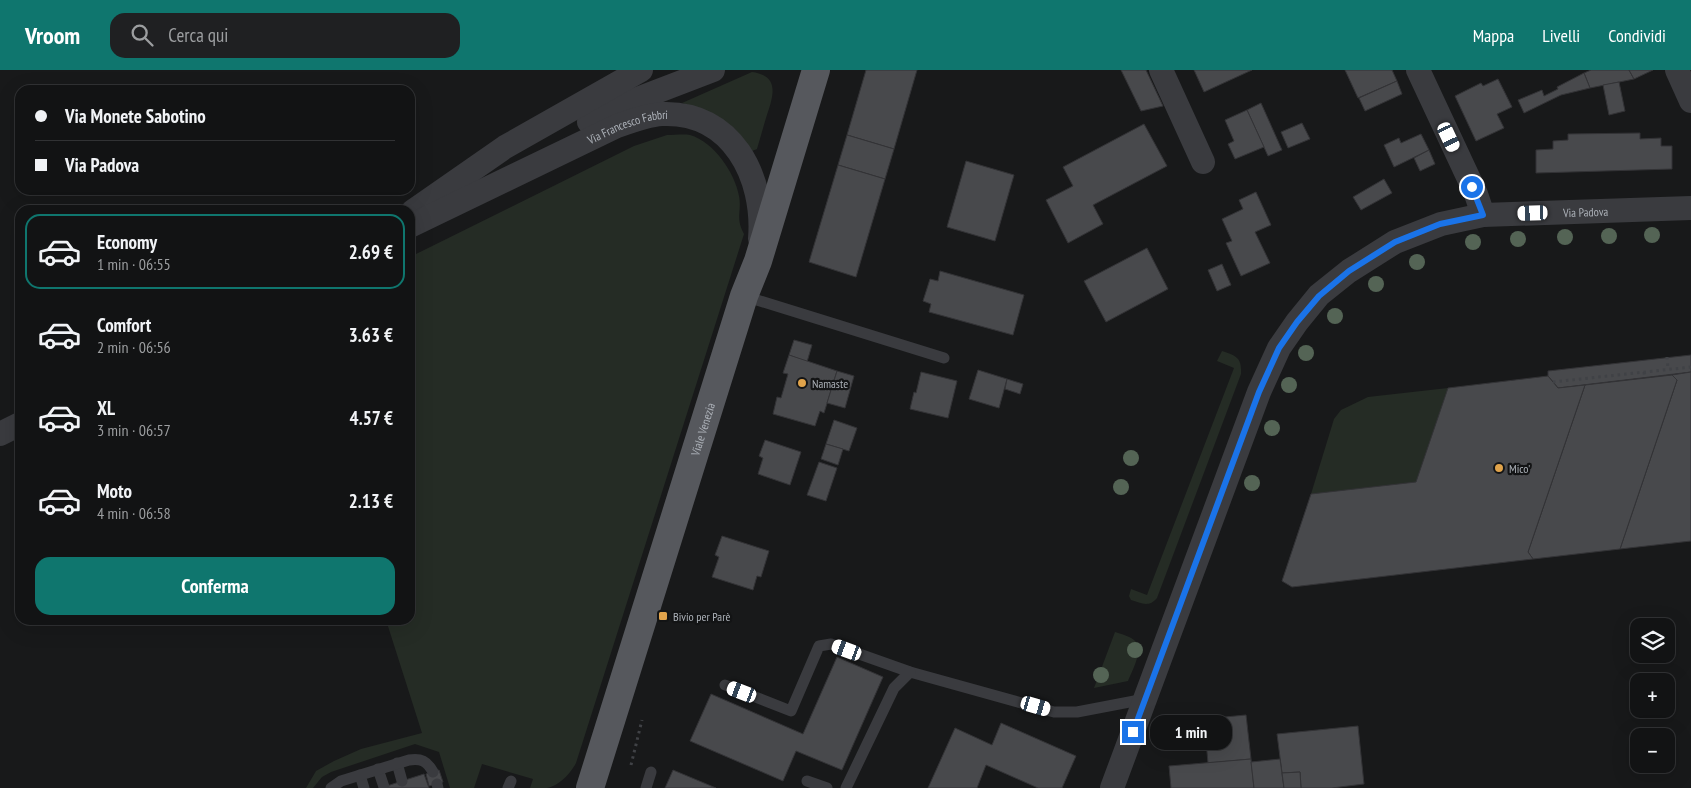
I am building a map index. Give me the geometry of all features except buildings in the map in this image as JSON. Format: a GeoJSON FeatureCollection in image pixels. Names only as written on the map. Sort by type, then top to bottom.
{"type":"FeatureCollection","features":[{"type":"Feature","properties":{"kind":"main road","name":"Viale Venezia"},"geometry":{"type":"LineString","coordinates":[[590,788],[744,296],[758,261],[816,70]]}},
{"type":"Feature","properties":{"kind":"street"},"geometry":{"type":"LineString","coordinates":[[415,210],[505,147],[641,70]]}},
{"type":"Feature","properties":{"kind":"street","name":"Via Francesco Fabbri"},"geometry":{"type":"LineString","coordinates":[[415,218],[554,140],[619,107],[713,70]]}},
{"type":"Feature","properties":{"kind":"street"},"geometry":{"type":"LineString","coordinates":[[1161,70],[1203,162]]}},
{"type":"Feature","properties":{"kind":"street"},"geometry":{"type":"LineString","coordinates":[[1418,70],[1476,194],[1483,215]]}},
{"type":"Feature","properties":{"kind":"street"},"geometry":{"type":"LineString","coordinates":[[1677,70],[1691,101]]}},
{"type":"Feature","properties":{"kind":"street","name":"Via Francesco Fabbri"},"geometry":{"type":"LineString","coordinates":[[415,224],[617,126],[636,119],[661,114],[682,115],[701,121],[725,135],[742,156],[752,176],[760,207],[761,224],[758,261]]}},
{"type":"Feature","properties":{"kind":"street","name":"Via Padova"},"geometry":{"type":"LineString","coordinates":[[1112,788],[1259,392],[1279,348],[1297,322],[1319,296],[1349,271],[1395,242],[1440,224],[1483,215],[1691,208]]}},
{"type":"Feature","properties":{"kind":"street"},"geometry":{"type":"LineString","coordinates":[[0,434],[15,426]]}},
{"type":"Feature","properties":{"kind":"lane"},"geometry":{"type":"LineString","coordinates":[[744,296],[944,358]]}},
{"type":"Feature","properties":{"kind":"lane"},"geometry":{"type":"LineString","coordinates":[[725,685],[791,711],[819,646],[831,644],[910,672],[1054,712],[1076,712],[1145,698]]}},
{"type":"Feature","properties":{"kind":"lane"},"geometry":{"type":"LineString","coordinates":[[846,788],[894,688],[910,672]]}},
{"type":"Feature","properties":{"kind":"lane"},"geometry":{"type":"LineString","coordinates":[[331,788],[360,775],[418,758],[429,764],[433,772]]}},
{"type":"Feature","properties":{"kind":"lane"},"geometry":{"type":"LineString","coordinates":[[397,764],[402,781]]}},
{"type":"Feature","properties":{"kind":"lane"},"geometry":{"type":"LineString","coordinates":[[378,769],[384,787]]}},
{"type":"Feature","properties":{"kind":"lane"},"geometry":{"type":"LineString","coordinates":[[646,788],[651,772]]}},
{"type":"Feature","properties":{"kind":"lane"},"geometry":{"type":"LineString","coordinates":[[360,775],[364,788]]}},
{"type":"Feature","properties":{"kind":"lane"},"geometry":{"type":"LineString","coordinates":[[807,781],[828,788]]}},
{"type":"Feature","properties":{"kind":"path"},"geometry":{"type":"LineString","coordinates":[[1667,357],[1668,369]]}},
{"type":"Feature","properties":{"kind":"path"},"geometry":{"type":"LineString","coordinates":[[1553,382],[1691,366]]}},
{"type":"Feature","properties":{"kind":"path"},"geometry":{"type":"LineString","coordinates":[[1644,372],[1645,378]]}},
{"type":"Feature","properties":{"kind":"shaded area"},"geometry":{"type":"Polygon","coordinates":[[[752,72],[767,78],[771,83],[772,95],[757,149],[752,151],[735,129],[714,114],[682,103],[752,72]]]}},
{"type":"Feature","properties":{"kind":"shaded area"},"geometry":{"type":"Polygon","coordinates":[[[667,135],[690,135],[707,144],[728,168],[737,187],[740,202],[739,219],[744,234],[576,763],[571,771],[556,785],[547,788],[530,788],[533,779],[482,764],[474,788],[450,788],[439,752],[415,744],[331,772],[322,777],[313,788],[306,788],[316,771],[334,761],[361,749],[422,733],[388,625],[415,625],[415,255],[634,146],[667,135]]]}},
{"type":"Feature","properties":{"kind":"shaded area"},"geometry":{"type":"Polygon","coordinates":[[[1222,351],[1237,358],[1241,374],[1157,598],[1148,604],[1131,600],[1129,596],[1131,589],[1147,595],[1234,368],[1217,361],[1222,351]]]}},
{"type":"Feature","properties":{"kind":"shaded area"},"geometry":{"type":"Polygon","coordinates":[[[1448,388],[1416,482],[1311,494],[1334,419],[1341,410],[1368,397],[1448,388]]]}},
{"type":"Feature","properties":{"kind":"shaded area"},"geometry":{"type":"Polygon","coordinates":[[[1115,632],[1130,637],[1137,644],[1138,654],[1135,666],[1128,681],[1094,688],[1115,632]]]}},
{"type":"Feature","properties":{"kind":"place","name":"Namaste"},"geometry":{"type":"Point","coordinates":[802,383]}},
{"type":"Feature","properties":{"kind":"place","name":"Mico'"},"geometry":{"type":"Point","coordinates":[1499,468]}},
{"type":"Feature","properties":{"kind":"place","name":"Bivio per Parè"},"geometry":{"type":"Point","coordinates":[663,616]}},
{"type":"Feature","properties":{"kind":"route"},"geometry":{"type":"LineString","coordinates":[[1133,732],[1259,392],[1279,348],[1297,322],[1319,296],[1349,271],[1395,242],[1440,224],[1483,215],[1472,187]]}}]}
